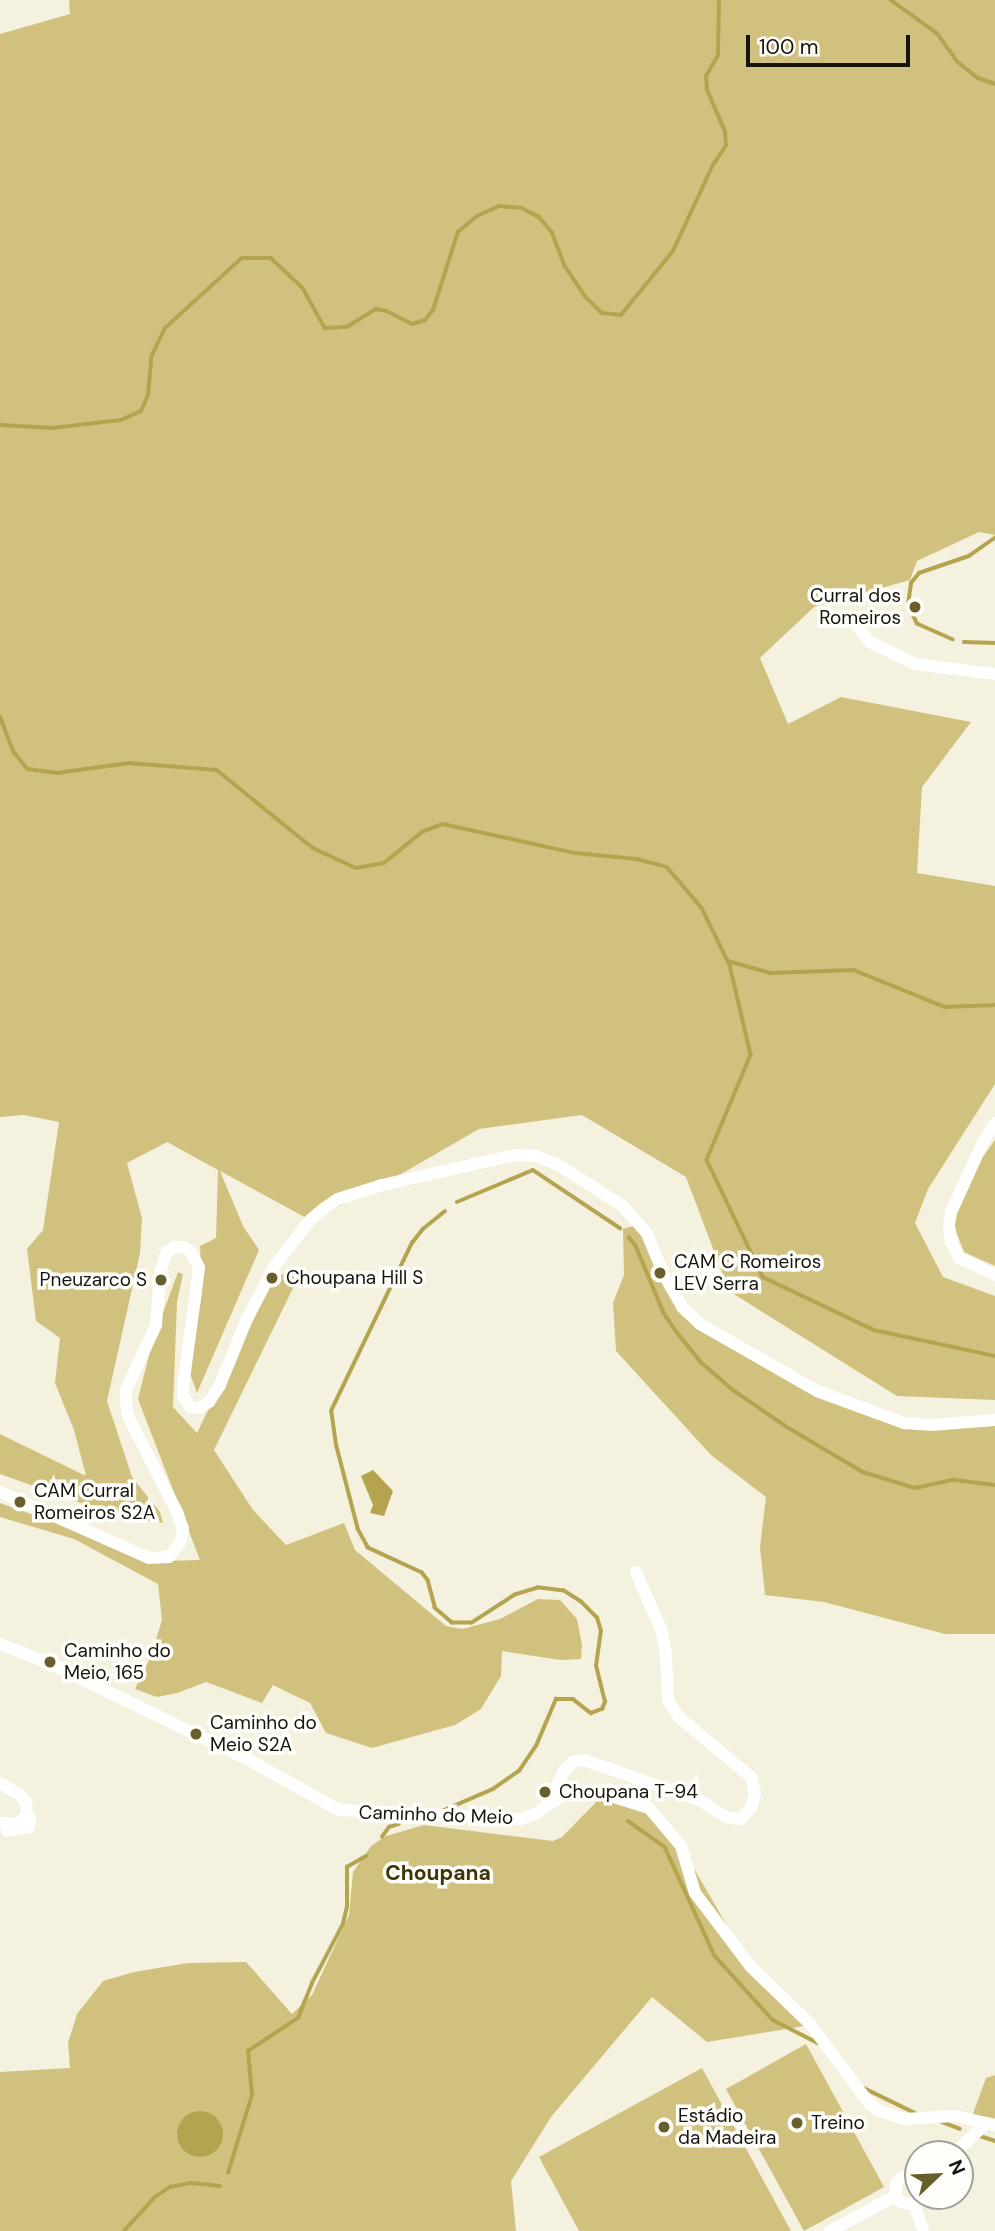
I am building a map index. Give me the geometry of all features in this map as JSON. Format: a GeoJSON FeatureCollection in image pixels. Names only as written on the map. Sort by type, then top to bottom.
{"type":"FeatureCollection","features":[{"type":"Feature","properties":{"kind":"street"},"geometry":{"type":"LineString","coordinates":[[857,626],[870,642],[915,664],[995,674]]}},
{"type":"Feature","properties":{"kind":"street"},"geometry":{"type":"LineString","coordinates":[[995,1123],[983,1142],[951,1212],[949,1226],[951,1242],[960,1258],[995,1275]]}},
{"type":"Feature","properties":{"kind":"street"},"geometry":{"type":"LineString","coordinates":[[0,1492],[149,1558],[169,1557],[181,1541],[183,1529],[177,1512],[128,1418],[126,1403],[126,1390],[156,1325],[160,1274],[166,1253],[174,1247],[184,1248],[191,1252],[199,1268],[183,1396],[190,1407],[199,1408],[209,1402],[220,1385],[247,1319],[274,1267],[323,1209],[338,1199],[382,1185],[515,1155],[536,1156],[556,1164],[623,1206],[647,1234],[665,1277],[682,1307],[700,1324],[817,1391],[904,1423],[931,1425],[995,1420]]}},
{"type":"Feature","properties":{"kind":"street"},"geometry":{"type":"LineString","coordinates":[[550,1802],[564,1770],[573,1762],[584,1760],[699,1800],[728,1818],[740,1819],[751,1808],[755,1794],[751,1777],[679,1717],[668,1700],[666,1654],[636,1572]]}},
{"type":"Feature","properties":{"kind":"street","name":"Caminho do Meio"},"geometry":{"type":"LineString","coordinates":[[0,1644],[51,1664],[249,1760],[339,1810],[521,1819],[535,1814],[550,1802],[579,1791],[604,1794],[649,1808],[681,1846],[695,1894],[751,1967],[811,2025],[879,2112],[905,2119],[955,2116],[991,2124]]}},
{"type":"Feature","properties":{"kind":"street"},"geometry":{"type":"LineString","coordinates":[[0,1783],[20,1795],[26,1802],[31,1824],[24,1830],[0,1831]]}},
{"type":"Feature","properties":{"kind":"street"},"geometry":{"type":"LineString","coordinates":[[0,1823],[17,1824],[27,1815]]}},
{"type":"Feature","properties":{"kind":"street"},"geometry":{"type":"LineString","coordinates":[[971,2140],[991,2124]]}},
{"type":"Feature","properties":{"kind":"street"},"geometry":{"type":"LineString","coordinates":[[895,2196],[897,2181],[904,2177]]}},
{"type":"Feature","properties":{"kind":"street"},"geometry":{"type":"LineString","coordinates":[[895,2196],[904,2202]]}},
{"type":"Feature","properties":{"kind":"street"},"geometry":{"type":"LineString","coordinates":[[830,2231],[895,2196]]}},
{"type":"Feature","properties":{"kind":"street"},"geometry":{"type":"LineString","coordinates":[[916,2210],[923,2231]]}},
{"type":"Feature","properties":{"kind":"shaded area"},"geometry":{"type":"Polygon","coordinates":[[[69,0],[995,0],[995,535],[979,532],[917,561],[910,580],[814,607],[760,658],[788,724],[841,697],[971,722],[922,787],[917,873],[995,886],[995,1084],[928,1189],[915,1223],[943,1277],[995,1296],[995,1400],[897,1396],[729,1291],[686,1177],[582,1115],[479,1129],[382,1185],[310,1220],[220,1171],[243,1226],[259,1250],[197,1393],[189,1371],[202,1293],[200,1246],[216,1238],[218,1170],[167,1142],[127,1163],[142,1218],[140,1253],[107,1401],[132,1477],[160,1512],[163,1523],[120,1517],[0,1474],[0,1434],[86,1476],[74,1430],[55,1383],[60,1338],[36,1321],[27,1249],[43,1230],[59,1122],[24,1115],[0,1117],[0,34],[70,14],[69,0]]]}},
{"type":"Feature","properties":{"kind":"shaded area"},"geometry":{"type":"Polygon","coordinates":[[[995,1140],[995,1266],[964,1252],[953,1223],[982,1158],[995,1140]]]}},
{"type":"Feature","properties":{"kind":"shaded area"},"geometry":{"type":"Polygon","coordinates":[[[640,1224],[682,1307],[817,1391],[904,1423],[995,1420],[995,1634],[945,1634],[824,1602],[765,1595],[760,1547],[766,1497],[711,1455],[616,1351],[613,1303],[624,1275],[623,1229],[640,1224]]]}},
{"type":"Feature","properties":{"kind":"shaded area"},"geometry":{"type":"Polygon","coordinates":[[[178,1272],[183,1274],[177,1302],[173,1407],[197,1433],[272,1277],[289,1273],[297,1280],[214,1450],[253,1510],[286,1545],[344,1523],[355,1550],[446,1626],[462,1629],[500,1619],[538,1599],[560,1600],[577,1619],[582,1645],[581,1659],[560,1660],[502,1651],[501,1676],[481,1709],[455,1725],[372,1748],[326,1733],[310,1703],[273,1685],[262,1703],[206,1682],[157,1697],[135,1689],[151,1656],[162,1620],[158,1584],[74,1539],[0,1517],[0,1503],[163,1561],[200,1560],[138,1399],[152,1343],[178,1272]]]}},
{"type":"Feature","properties":{"kind":"shaded area"},"geometry":{"type":"Polygon","coordinates":[[[373,1470],[393,1491],[384,1516],[370,1513],[373,1505],[361,1476],[373,1470]]]}},
{"type":"Feature","properties":{"kind":"shaded area"},"geometry":{"type":"Polygon","coordinates":[[[604,1794],[649,1808],[681,1846],[751,1967],[811,2025],[707,2042],[652,1997],[551,2117],[511,2181],[516,2231],[0,2231],[0,2072],[70,2068],[68,2043],[77,2014],[103,1981],[134,1972],[188,1963],[246,1962],[292,2014],[312,1995],[349,1915],[353,1872],[371,1846],[386,1836],[424,1825],[553,1841],[562,1837],[604,1794]]]}},
{"type":"Feature","properties":{"kind":"shaded area","name":"Treino"},"geometry":{"type":"Polygon","coordinates":[[[806,2044],[884,2187],[804,2231],[726,2089],[806,2044]]]}},
{"type":"Feature","properties":{"kind":"shaded area","name":"Estádio da Madeira"},"geometry":{"type":"Polygon","coordinates":[[[702,2068],[791,2231],[579,2231],[539,2157],[702,2068]]]}},
{"type":"Feature","properties":{"kind":"shaded area"},"geometry":{"type":"Polygon","coordinates":[[[995,2075],[995,2128],[970,2122],[986,2078],[995,2075]]]}},
{"type":"Feature","properties":{"kind":"shaded area"},"geometry":{"type":"Polygon","coordinates":[[[200,2111],[216,2118],[223,2134],[216,2150],[200,2157],[184,2150],[177,2134],[184,2118],[200,2111]]]}},
{"type":"Feature","properties":{"kind":"waterway"},"geometry":{"type":"LineString","coordinates":[[0,425],[53,428],[121,420],[141,411],[148,395],[151,357],[165,328],[242,258],[271,258],[303,288],[325,328],[347,327],[376,309],[387,311],[412,324],[425,320],[433,310],[458,232],[477,216],[499,206],[522,208],[539,217],[552,232],[565,266],[585,296],[602,313],[621,315],[673,251],[713,165],[726,146],[725,132],[707,90],[706,76],[718,55],[719,0]]}},
{"type":"Feature","properties":{"kind":"waterway"},"geometry":{"type":"LineString","coordinates":[[891,0],[937,33],[957,61],[978,78],[995,84]]}},
{"type":"Feature","properties":{"kind":"waterway"},"geometry":{"type":"LineString","coordinates":[[953,640],[917,624],[908,605],[911,583],[919,573],[969,556],[995,538]]}},
{"type":"Feature","properties":{"kind":"waterway"},"geometry":{"type":"LineString","coordinates":[[964,642],[995,643]]}},
{"type":"Feature","properties":{"kind":"waterway"},"geometry":{"type":"LineString","coordinates":[[0,716],[14,752],[28,769],[57,773],[129,763],[217,770],[313,848],[356,868],[384,863],[422,832],[443,824],[575,853],[637,859],[667,867],[702,908],[728,961],[771,973],[854,970],[945,1007],[995,1005]]}},
{"type":"Feature","properties":{"kind":"waterway"},"geometry":{"type":"LineString","coordinates":[[729,961],[751,1055],[707,1160],[763,1277],[874,1330],[995,1356]]}},
{"type":"Feature","properties":{"kind":"waterway"},"geometry":{"type":"LineString","coordinates":[[457,1202],[533,1170],[620,1228]]}},
{"type":"Feature","properties":{"kind":"waterway"},"geometry":{"type":"LineString","coordinates":[[442,1811],[493,1789],[519,1771],[536,1746],[556,1699],[573,1699],[591,1713],[602,1709],[605,1702],[596,1666],[601,1631],[597,1618],[581,1602],[564,1591],[538,1588],[515,1595],[472,1623],[452,1623],[435,1608],[428,1581],[422,1573],[368,1548],[358,1530],[336,1445],[331,1411],[412,1243],[423,1229],[445,1211]]}},
{"type":"Feature","properties":{"kind":"waterway"},"geometry":{"type":"LineString","coordinates":[[629,1237],[636,1246],[664,1313],[701,1362],[733,1390],[787,1427],[863,1472],[915,1488],[954,1480],[995,1485]]}},
{"type":"Feature","properties":{"kind":"waterway"},"geometry":{"type":"LineString","coordinates":[[628,1821],[665,1847],[715,1956],[773,2020],[818,2043]]}},
{"type":"Feature","properties":{"kind":"waterway"},"geometry":{"type":"LineString","coordinates":[[382,1837],[389,1827],[399,1824]]}},
{"type":"Feature","properties":{"kind":"waterway"},"geometry":{"type":"LineString","coordinates":[[228,2173],[252,2095],[248,2051],[298,2018],[312,1983],[343,1924],[347,1906],[347,1867],[366,1856]]}},
{"type":"Feature","properties":{"kind":"waterway"},"geometry":{"type":"LineString","coordinates":[[862,2087],[915,2113]]}},
{"type":"Feature","properties":{"kind":"waterway"},"geometry":{"type":"LineString","coordinates":[[942,2122],[960,2129]]}},
{"type":"Feature","properties":{"kind":"waterway"},"geometry":{"type":"LineString","coordinates":[[977,2135],[995,2141]]}},
{"type":"Feature","properties":{"kind":"waterway"},"geometry":{"type":"LineString","coordinates":[[124,2231],[155,2197],[170,2187],[191,2183],[220,2186]]}},
{"type":"Feature","properties":{"kind":"place","name":"Curral dos Romeiros"},"geometry":{"type":"Point","coordinates":[915,607]}},
{"type":"Feature","properties":{"kind":"place","name":"CAM C Romeiros LEV Serra"},"geometry":{"type":"Point","coordinates":[660,1273]}},
{"type":"Feature","properties":{"kind":"place","name":"Choupana Hill S"},"geometry":{"type":"Point","coordinates":[272,1278]}},
{"type":"Feature","properties":{"kind":"place","name":"Pneuzarco S"},"geometry":{"type":"Point","coordinates":[161,1280]}},
{"type":"Feature","properties":{"kind":"place","name":"CAM Curral Romeiros S2A"},"geometry":{"type":"Point","coordinates":[20,1502]}},
{"type":"Feature","properties":{"kind":"place","name":"Caminho do Meio, 165"},"geometry":{"type":"Point","coordinates":[50,1662]}},
{"type":"Feature","properties":{"kind":"place","name":"Caminho do Meio S2A"},"geometry":{"type":"Point","coordinates":[196,1734]}},
{"type":"Feature","properties":{"kind":"place","name":"Choupana T-94"},"geometry":{"type":"Point","coordinates":[545,1792]}},
{"type":"Feature","properties":{"kind":"place","name":"Treino"},"geometry":{"type":"Point","coordinates":[797,2123]}},
{"type":"Feature","properties":{"kind":"place","name":"Estádio da Madeira"},"geometry":{"type":"Point","coordinates":[664,2127]}},
{"type":"Feature","properties":{"kind":"district","name":"Choupana"},"geometry":{"type":"Point","coordinates":[438,1873]}}]}
